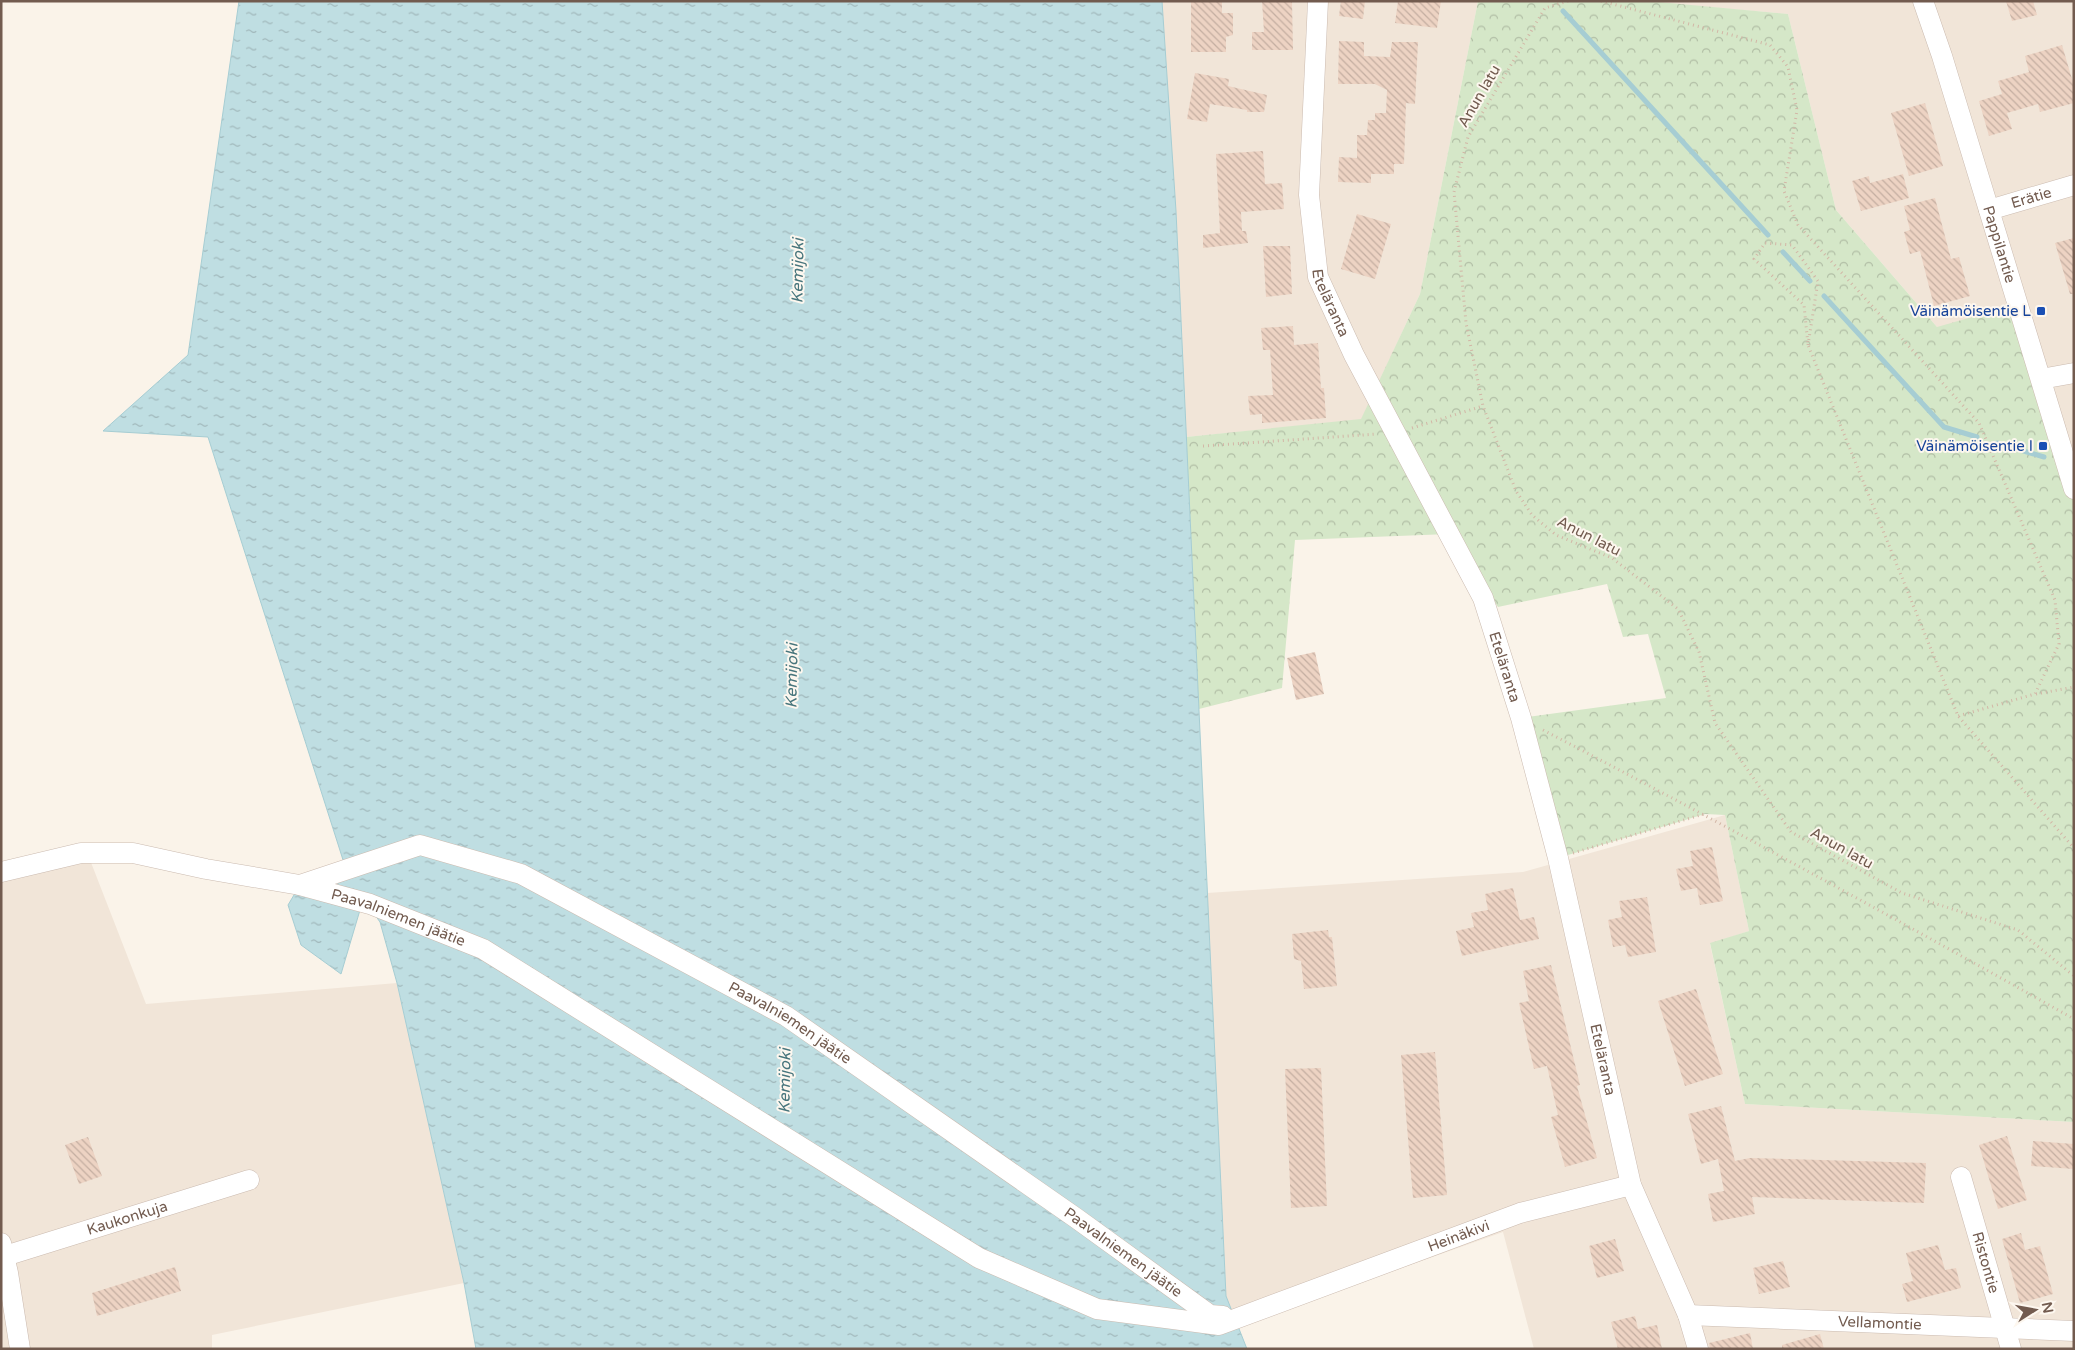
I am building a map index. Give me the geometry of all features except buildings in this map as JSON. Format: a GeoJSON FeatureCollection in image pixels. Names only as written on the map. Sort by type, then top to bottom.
{"type":"FeatureCollection","features":[{"type":"Feature","properties":{"kind":"street","name":"Eteläranta"},"geometry":{"type":"LineString","coordinates":[[1318,1],[1310,195],[1318,277],[1354,355],[1483,598],[1521,718],[1558,858],[1631,1185],[1688,1315],[1698,1349]]}},
{"type":"Feature","properties":{"kind":"street","name":"Pappilantie"},"geometry":{"type":"LineString","coordinates":[[1923,1],[1942,56],[2074,489]]}},
{"type":"Feature","properties":{"kind":"street","name":"Erätie"},"geometry":{"type":"LineString","coordinates":[[1989,210],[2074,185]]}},
{"type":"Feature","properties":{"kind":"street"},"geometry":{"type":"LineString","coordinates":[[2041,379],[2074,373]]}},
{"type":"Feature","properties":{"kind":"street","name":"Paavalniemen jäätie"},"geometry":{"type":"LineString","coordinates":[[300,885],[420,845],[521,874],[786,1016],[1076,1218],[1210,1316],[1235,1317]]}},
{"type":"Feature","properties":{"kind":"street","name":"Paavalniemen jäätie"},"geometry":{"type":"LineString","coordinates":[[1,872],[80,853],[133,853],[206,869],[300,885],[370,904],[483,949],[979,1258],[1097,1309],[1219,1325],[1289,1297]]}},
{"type":"Feature","properties":{"kind":"street","name":"Ristontie"},"geometry":{"type":"LineString","coordinates":[[1961,1177],[2011,1349]]}},
{"type":"Feature","properties":{"kind":"street","name":"Kaukonkuja"},"geometry":{"type":"LineString","coordinates":[[3,1250],[249,1180]]}},
{"type":"Feature","properties":{"kind":"street","name":"Heinäkivi"},"geometry":{"type":"LineString","coordinates":[[1289,1297],[1520,1213],[1631,1185]]}},
{"type":"Feature","properties":{"kind":"street"},"geometry":{"type":"LineString","coordinates":[[3,1250],[20,1349]]}},
{"type":"Feature","properties":{"kind":"street","name":"Vellamontie"},"geometry":{"type":"LineString","coordinates":[[1688,1315],[2074,1331]]}},
{"type":"Feature","properties":{"kind":"path","name":"Anun latu"},"geometry":{"type":"LineString","coordinates":[[1568,1],[1545,8],[1540,16],[1468,137],[1454,192],[1466,323],[1483,406],[1516,491],[1532,515],[1556,535],[1612,558],[1678,609],[1699,652],[1715,723],[1791,832],[1902,893],[2018,930],[2074,976]]}},
{"type":"Feature","properties":{"kind":"path"},"geometry":{"type":"LineString","coordinates":[[1601,1],[1770,45],[1788,67],[1797,110],[1784,191],[1798,225],[1980,423],[2055,600],[2059,644],[2035,694]]}},
{"type":"Feature","properties":{"kind":"path"},"geometry":{"type":"LineString","coordinates":[[1808,344],[1818,281],[1792,245],[1765,243],[1754,259],[1804,305],[1808,344],[1958,716],[2074,848]]}},
{"type":"Feature","properties":{"kind":"path"},"geometry":{"type":"LineString","coordinates":[[1203,446],[1396,433],[1483,406]]}},
{"type":"Feature","properties":{"kind":"path"},"geometry":{"type":"LineString","coordinates":[[1958,716],[2035,694],[2074,687]]}},
{"type":"Feature","properties":{"kind":"path"},"geometry":{"type":"LineString","coordinates":[[1521,718],[1705,814],[1868,903],[2074,1020]]}},
{"type":"Feature","properties":{"kind":"path"},"geometry":{"type":"LineString","coordinates":[[1558,858],[1705,814]]}},
{"type":"Feature","properties":{"kind":"shaded area"},"geometry":{"type":"Polygon","coordinates":[[[1162,1],[1478,1],[1420,294],[1361,420],[1186,437],[1176,211],[1162,1]]]}},
{"type":"Feature","properties":{"kind":"shaded area"},"geometry":{"type":"Polygon","coordinates":[[[2074,1],[2074,498],[2068,497],[1937,327],[1836,210],[1788,14],[1648,2],[2074,1]]]}},
{"type":"Feature","properties":{"kind":"shaded area"},"geometry":{"type":"Polygon","coordinates":[[[1725,815],[1749,931],[1710,944],[1745,1104],[2074,1122],[2074,1349],[1534,1349],[1503,1232],[1238,1326],[1226,1296],[1207,893],[1523,872],[1725,815]]]}},
{"type":"Feature","properties":{"kind":"shaded area"},"geometry":{"type":"Polygon","coordinates":[[[85,847],[146,1004],[397,983],[464,1283],[212,1335],[212,1349],[1,1349],[1,864],[85,847]]]}},
{"type":"Feature","properties":{"kind":"green space"},"geometry":{"type":"Polygon","coordinates":[[[1478,1],[1648,1],[1788,14],[1836,210],[1937,327],[2011,306],[2068,497],[2074,498],[2074,1122],[1745,1104],[1710,943],[1749,931],[1725,815],[1705,814],[1558,858],[1521,718],[1666,698],[1648,634],[1623,637],[1607,584],[1498,607],[1449,534],[1295,540],[1282,688],[1199,709],[1186,437],[1361,419],[1420,294],[1478,1]]]}},
{"type":"Feature","properties":{"kind":"water","name":"Kemijoki"},"geometry":{"type":"Polygon","coordinates":[[[239,1],[1162,1],[1176,211],[1226,1296],[1247,1349],[476,1349],[464,1283],[397,983],[380,922],[372,911],[360,910],[341,974],[301,945],[288,905],[300,885],[338,884],[344,863],[208,437],[103,431],[188,355],[239,1]]]}},
{"type":"Feature","properties":{"kind":"waterway"},"geometry":{"type":"LineString","coordinates":[[1563,11],[1768,235]]}},
{"type":"Feature","properties":{"kind":"waterway"},"geometry":{"type":"LineString","coordinates":[[1783,252],[1810,281]]}},
{"type":"Feature","properties":{"kind":"waterway"},"geometry":{"type":"LineString","coordinates":[[1824,296],[1944,427],[1977,437]]}},
{"type":"Feature","properties":{"kind":"waterway"},"geometry":{"type":"LineString","coordinates":[[1997,443],[2044,457]]}},
{"type":"Feature","properties":{"kind":"place","name":"Väinämöisentie L"},"geometry":{"type":"Point","coordinates":[2041,311]}},
{"type":"Feature","properties":{"kind":"place","name":"Väinämöisentie I"},"geometry":{"type":"Point","coordinates":[2043,446]}}]}
